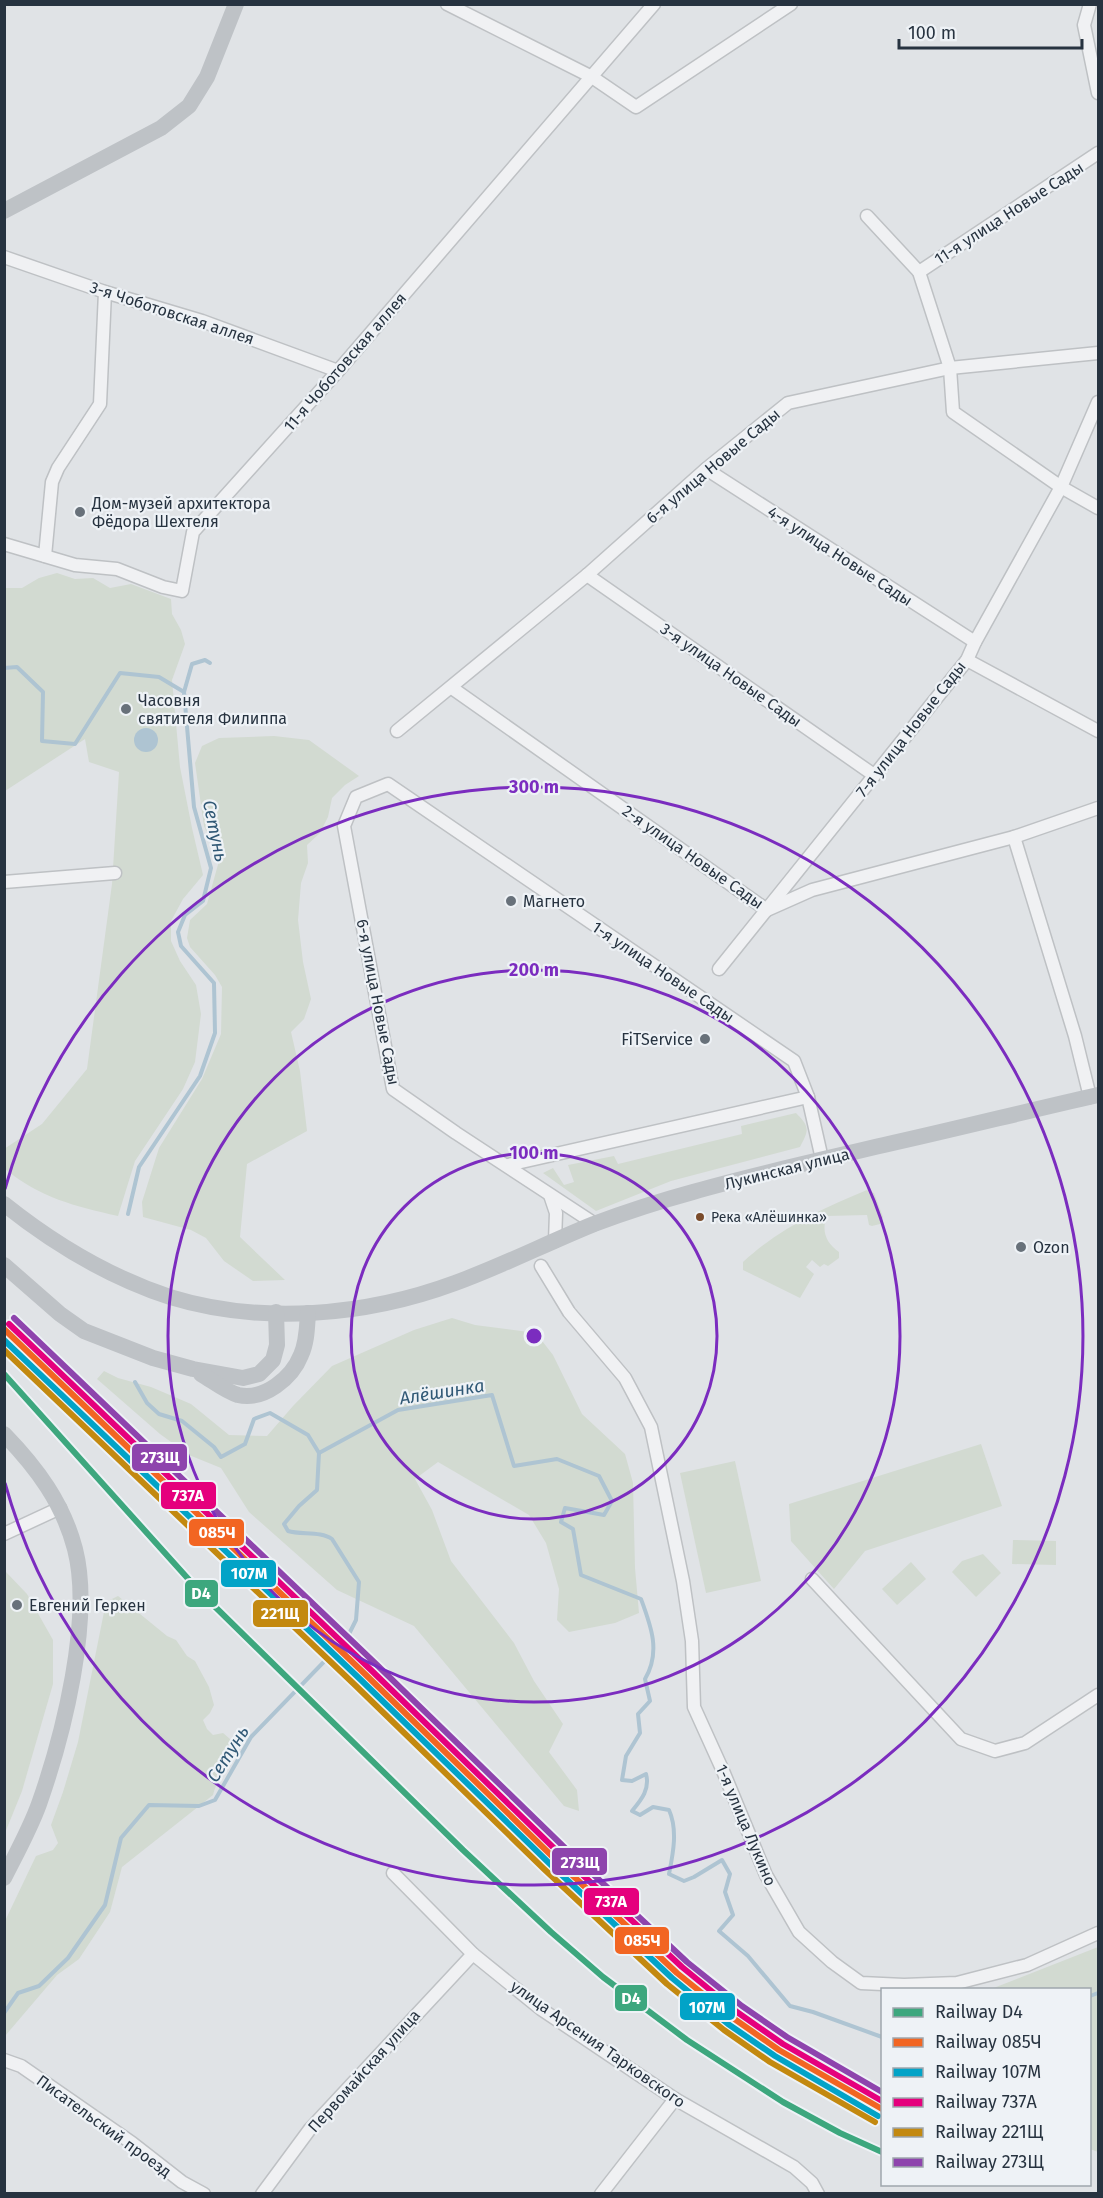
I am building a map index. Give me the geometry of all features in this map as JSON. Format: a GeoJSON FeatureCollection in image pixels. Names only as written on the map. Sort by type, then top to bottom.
{"type":"FeatureCollection","features":[{"type":"Feature","properties":{"kind":"main road"},"geometry":{"type":"LineString","coordinates":[[4,210],[161,128],[189,106],[207,76],[236,4]]}},
{"type":"Feature","properties":{"kind":"main road","name":"Лукинская улица"},"geometry":{"type":"LineString","coordinates":[[4,1204],[32,1226],[93,1264],[174,1298],[219,1307],[308,1313],[382,1304],[427,1292],[484,1272],[595,1224],[693,1192],[1094,1096]]}},
{"type":"Feature","properties":{"kind":"main road"},"geometry":{"type":"LineString","coordinates":[[4,1265],[60,1314],[84,1331],[118,1346],[193,1369],[243,1378],[259,1374],[270,1366],[276,1354],[276,1312]]}},
{"type":"Feature","properties":{"kind":"main road"},"geometry":{"type":"LineString","coordinates":[[193,1369],[230,1392],[246,1396],[264,1392],[288,1376],[301,1355],[307,1332],[308,1313]]}},
{"type":"Feature","properties":{"kind":"main road"},"geometry":{"type":"LineString","coordinates":[[4,1434],[37,1470],[60,1508],[75,1551],[80,1578],[81,1612],[64,1721],[39,1805],[4,1878]]}},
{"type":"Feature","properties":{"kind":"street"},"geometry":{"type":"LineString","coordinates":[[447,4],[592,78],[636,107],[791,4]]}},
{"type":"Feature","properties":{"kind":"street","name":"11-я Чоботовская аллея"},"geometry":{"type":"LineString","coordinates":[[4,544],[75,565],[117,569],[163,587],[182,591],[194,532],[338,371],[654,4]]}},
{"type":"Feature","properties":{"kind":"street"},"geometry":{"type":"LineString","coordinates":[[1090,4],[1084,25],[1098,93]]}},
{"type":"Feature","properties":{"kind":"street","name":"11-я улица Новые Сады"},"geometry":{"type":"LineString","coordinates":[[919,272],[1098,153]]}},
{"type":"Feature","properties":{"kind":"street"},"geometry":{"type":"LineString","coordinates":[[867,216],[919,272],[950,368],[953,412],[1061,487],[1098,508]]}},
{"type":"Feature","properties":{"kind":"street","name":"3-я Чоботовская аллея"},"geometry":{"type":"LineString","coordinates":[[4,257],[105,292],[202,321],[338,371]]}},
{"type":"Feature","properties":{"kind":"street"},"geometry":{"type":"LineString","coordinates":[[45,556],[52,482],[58,468],[100,404],[105,292]]}},
{"type":"Feature","properties":{"kind":"street","name":"6-я улица Новые Сады"},"geometry":{"type":"LineString","coordinates":[[397,731],[587,575],[706,469],[788,403],[950,368],[1098,353]]}},
{"type":"Feature","properties":{"kind":"street","name":"7-я улица Новые Сады"},"geometry":{"type":"LineString","coordinates":[[719,969],[967,660],[1061,487],[1098,402]]}},
{"type":"Feature","properties":{"kind":"street","name":"4-я улица Новые Сады"},"geometry":{"type":"LineString","coordinates":[[706,469],[975,642]]}},
{"type":"Feature","properties":{"kind":"street","name":"3-я улица Новые Сады"},"geometry":{"type":"LineString","coordinates":[[587,575],[874,775]]}},
{"type":"Feature","properties":{"kind":"street"},"geometry":{"type":"LineString","coordinates":[[967,660],[1098,731]]}},
{"type":"Feature","properties":{"kind":"street","name":"2-я улица Новые Сады"},"geometry":{"type":"LineString","coordinates":[[452,688],[767,910],[812,890],[1014,837],[1098,808]]}},
{"type":"Feature","properties":{"kind":"street","name":"6-я улица Новые Сады"},"geometry":{"type":"LineString","coordinates":[[388,784],[356,797],[344,826],[393,1089],[595,1224]]}},
{"type":"Feature","properties":{"kind":"street","name":"1-я улица Новые Сады"},"geometry":{"type":"LineString","coordinates":[[388,784],[794,1061],[808,1097],[822,1160]]}},
{"type":"Feature","properties":{"kind":"street"},"geometry":{"type":"LineString","coordinates":[[1014,837],[1094,1096]]}},
{"type":"Feature","properties":{"kind":"street"},"geometry":{"type":"LineString","coordinates":[[4,882],[114,873]]}},
{"type":"Feature","properties":{"kind":"street"},"geometry":{"type":"LineString","coordinates":[[508,1165],[808,1097]]}},
{"type":"Feature","properties":{"kind":"street"},"geometry":{"type":"LineString","coordinates":[[550,1195],[556,1213],[555,1241]]}},
{"type":"Feature","properties":{"kind":"street","name":"1-я улица Лукино"},"geometry":{"type":"LineString","coordinates":[[541,1266],[569,1312],[625,1378],[651,1427],[683,1581],[692,1641],[694,1707],[766,1875],[799,1932],[832,1962],[861,1983],[904,1986],[957,1983],[1028,1965],[1098,1933]]}},
{"type":"Feature","properties":{"kind":"street"},"geometry":{"type":"LineString","coordinates":[[4,1534],[60,1508]]}},
{"type":"Feature","properties":{"kind":"street"},"geometry":{"type":"LineString","coordinates":[[812,1579],[961,1739],[995,1751],[1025,1743],[1098,1695]]}},
{"type":"Feature","properties":{"kind":"street","name":"улица Арсения Тарковского"},"geometry":{"type":"LineString","coordinates":[[393,1873],[473,1954],[542,2009],[675,2099],[794,2167],[812,2183],[818,2193]]}},
{"type":"Feature","properties":{"kind":"street","name":"Первомайская улица"},"geometry":{"type":"LineString","coordinates":[[262,2193],[310,2129],[473,1954]]}},
{"type":"Feature","properties":{"kind":"street","name":"Писательский проезд"},"geometry":{"type":"LineString","coordinates":[[4,2060],[21,2066],[100,2120],[182,2182],[204,2193]]}},
{"type":"Feature","properties":{"kind":"street"},"geometry":{"type":"LineString","coordinates":[[601,2193],[675,2099]]}},
{"type":"Feature","properties":{"kind":"shaded area"},"geometry":{"type":"Polygon","coordinates":[[[57,573],[75,579],[93,578],[110,588],[131,584],[171,599],[172,614],[181,630],[185,644],[172,680],[180,767],[203,875],[183,899],[171,921],[171,941],[180,961],[196,985],[201,1014],[195,1062],[183,1089],[135,1161],[118,1216],[58,1200],[18,1179],[5,1169],[4,1149],[42,1124],[87,1069],[112,884],[119,772],[89,762],[85,739],[5,791],[5,588],[22,588],[39,578],[57,573]]]}},
{"type":"Feature","properties":{"kind":"shaded area"},"geometry":{"type":"Polygon","coordinates":[[[274,736],[309,740],[359,776],[345,785],[332,798],[328,817],[320,833],[307,845],[308,863],[301,883],[298,920],[303,962],[311,999],[304,1019],[291,1032],[300,1071],[307,1131],[247,1164],[240,1237],[285,1280],[253,1281],[224,1261],[206,1238],[191,1230],[143,1217],[142,1202],[159,1148],[202,1079],[221,1034],[222,987],[215,975],[190,947],[187,938],[190,920],[207,904],[219,861],[204,826],[195,763],[202,746],[219,738],[274,736]]]}},
{"type":"Feature","properties":{"kind":"shaded area"},"geometry":{"type":"Polygon","coordinates":[[[796,1113],[807,1129],[800,1147],[671,1181],[596,1211],[543,1173],[553,1168],[564,1185],[574,1182],[568,1165],[614,1156],[618,1164],[742,1134],[741,1126],[796,1113]]]}},
{"type":"Feature","properties":{"kind":"shaded area"},"geometry":{"type":"Polygon","coordinates":[[[867,1190],[874,1193],[883,1217],[880,1224],[869,1225],[867,1215],[827,1216],[826,1236],[839,1252],[839,1258],[828,1266],[824,1264],[820,1267],[812,1260],[806,1267],[814,1274],[800,1298],[743,1270],[743,1262],[786,1229],[833,1204],[867,1190]]]}},
{"type":"Feature","properties":{"kind":"shaded area"},"geometry":{"type":"Polygon","coordinates":[[[452,1318],[475,1325],[536,1333],[553,1355],[582,1414],[625,1454],[633,1483],[635,1568],[639,1613],[615,1623],[569,1632],[557,1620],[559,1589],[546,1543],[529,1515],[438,1462],[415,1479],[432,1510],[451,1561],[514,1643],[534,1681],[563,1724],[549,1752],[577,1790],[579,1811],[564,1806],[414,1626],[337,1590],[249,1512],[221,1468],[189,1455],[160,1434],[97,1379],[104,1371],[118,1378],[151,1387],[191,1404],[229,1435],[267,1436],[332,1366],[414,1330],[452,1318]]]}},
{"type":"Feature","properties":{"kind":"shaded area"},"geometry":{"type":"Polygon","coordinates":[[[981,1444],[1002,1506],[865,1551],[834,1589],[791,1541],[789,1504],[981,1444]]]}},
{"type":"Feature","properties":{"kind":"shaded area"},"geometry":{"type":"Polygon","coordinates":[[[735,1461],[761,1581],[706,1593],[680,1473],[735,1461]]]}},
{"type":"Feature","properties":{"kind":"shaded area"},"geometry":{"type":"Polygon","coordinates":[[[1013,1540],[1056,1541],[1056,1565],[1012,1564],[1013,1540]]]}},
{"type":"Feature","properties":{"kind":"shaded area"},"geometry":{"type":"Polygon","coordinates":[[[983,1554],[1001,1573],[976,1597],[952,1572],[962,1561],[983,1554]]]}},
{"type":"Feature","properties":{"kind":"shaded area"},"geometry":{"type":"Polygon","coordinates":[[[911,1562],[926,1579],[897,1605],[882,1589],[911,1562]]]}},
{"type":"Feature","properties":{"kind":"shaded area"},"geometry":{"type":"Polygon","coordinates":[[[5,1571],[27,1594],[53,1640],[53,1684],[22,1791],[5,1833],[5,1571]]]}},
{"type":"Feature","properties":{"kind":"shaded area"},"geometry":{"type":"Polygon","coordinates":[[[118,1596],[167,1636],[176,1640],[187,1656],[195,1661],[209,1687],[214,1705],[203,1720],[207,1729],[213,1735],[223,1733],[237,1745],[236,1752],[213,1795],[122,1867],[110,1912],[79,1959],[57,1975],[5,2036],[5,1921],[36,1856],[53,1850],[58,1843],[51,1825],[78,1742],[105,1607],[110,1600],[118,1596]]]}},
{"type":"Feature","properties":{"kind":"shaded area"},"geometry":{"type":"Polygon","coordinates":[[[1098,1947],[1098,2152],[1091,2149],[1091,1988],[994,1988],[1098,1947]]]}},
{"type":"Feature","properties":{"kind":"water"},"geometry":{"type":"Polygon","coordinates":[[[146,728],[155,731],[158,740],[155,749],[146,752],[137,749],[134,740],[137,731],[146,728]]]}},
{"type":"Feature","properties":{"kind":"waterway"},"geometry":{"type":"LineString","coordinates":[[184,692],[192,664],[205,660],[210,663]]}},
{"type":"Feature","properties":{"kind":"waterway","name":"Сетунь"},"geometry":{"type":"LineString","coordinates":[[4,668],[17,667],[43,692],[42,741],[75,744],[120,673],[159,677],[184,692],[194,807],[211,868],[203,901],[185,915],[178,932],[181,946],[214,983],[215,1033],[200,1076],[139,1167],[128,1214]]}},
{"type":"Feature","properties":{"kind":"waterway","name":"Сетунь"},"geometry":{"type":"LineString","coordinates":[[4,2013],[18,1993],[39,1986],[68,1958],[105,1905],[121,1838],[149,1805],[199,1806],[215,1800],[251,1737],[347,1638],[356,1620],[359,1582],[332,1539],[322,1535],[288,1531],[284,1524],[317,1490],[319,1453],[308,1435],[270,1413],[254,1419],[245,1444],[221,1457],[214,1447],[182,1421],[159,1414],[147,1403],[135,1382]]}},
{"type":"Feature","properties":{"kind":"waterway","name":"Алёшинка"},"geometry":{"type":"LineString","coordinates":[[319,1453],[398,1410],[492,1395],[514,1466],[557,1459],[599,1476],[612,1501],[604,1515],[565,1508],[561,1522],[573,1529],[581,1575],[641,1599],[651,1629],[653,1659],[645,1679],[650,1701],[638,1714],[640,1733],[626,1756],[622,1780],[632,1781],[646,1774],[646,1789],[632,1811],[640,1815],[653,1807],[669,1810],[674,1834],[669,1874],[684,1881],[722,1860],[730,1874],[725,1892],[733,1915],[719,1931],[748,1956],[790,2006],[881,2037]]}},
{"type":"Feature","properties":{"kind":"waterway","name":"Алёшинка"},"geometry":{"type":"LineString","coordinates":[[1091,1996],[1098,1993]]}},
{"type":"Feature","properties":{"kind":"rail line","name":"273Щ"},"geometry":{"type":"LineString","coordinates":[[14,1318],[564,1847],[687,1962],[742,2006],[787,2037],[881,2091]]}},
{"type":"Feature","properties":{"kind":"rail line","name":"737А"},"geometry":{"type":"LineString","coordinates":[[9,1324],[559,1853],[682,1967],[737,2012],[783,2044],[881,2100]]}},
{"type":"Feature","properties":{"kind":"rail line","name":"085Ч"},"geometry":{"type":"LineString","coordinates":[[4,1329],[554,1858],[677,1973],[733,2018],[779,2050],[881,2108]]}},
{"type":"Feature","properties":{"kind":"rail line","name":"107М"},"geometry":{"type":"LineString","coordinates":[[4,1340],[672,1978],[728,2024],[775,2056],[878,2116]]}},
{"type":"Feature","properties":{"kind":"rail line","name":"221Щ"},"geometry":{"type":"LineString","coordinates":[[4,1350],[544,1869],[667,1984],[724,2030],[770,2062],[875,2122]]}},
{"type":"Feature","properties":{"kind":"rail line","name":"D4"},"geometry":{"type":"LineString","coordinates":[[4,1374],[200,1592],[463,1850],[551,1932],[603,1977],[687,2040],[783,2102],[840,2133],[881,2152]]}},
{"type":"Feature","properties":{"kind":"place","name":"Дом-музей архитектора Фёдора Шехтеля"},"geometry":{"type":"Point","coordinates":[80,512]}},
{"type":"Feature","properties":{"kind":"place","name":"Часовня святителя Филиппа"},"geometry":{"type":"Point","coordinates":[126,709]}},
{"type":"Feature","properties":{"kind":"place","name":"Магнето"},"geometry":{"type":"Point","coordinates":[511,901]}},
{"type":"Feature","properties":{"kind":"place","name":"FiTService"},"geometry":{"type":"Point","coordinates":[705,1039]}},
{"type":"Feature","properties":{"kind":"place","name":"Река «Алёшинка»"},"geometry":{"type":"Point","coordinates":[700,1217]}},
{"type":"Feature","properties":{"kind":"place","name":"Ozon"},"geometry":{"type":"Point","coordinates":[1021,1247]}},
{"type":"Feature","properties":{"kind":"place","name":"Евгений Геркен"},"geometry":{"type":"Point","coordinates":[17,1605]}}]}
